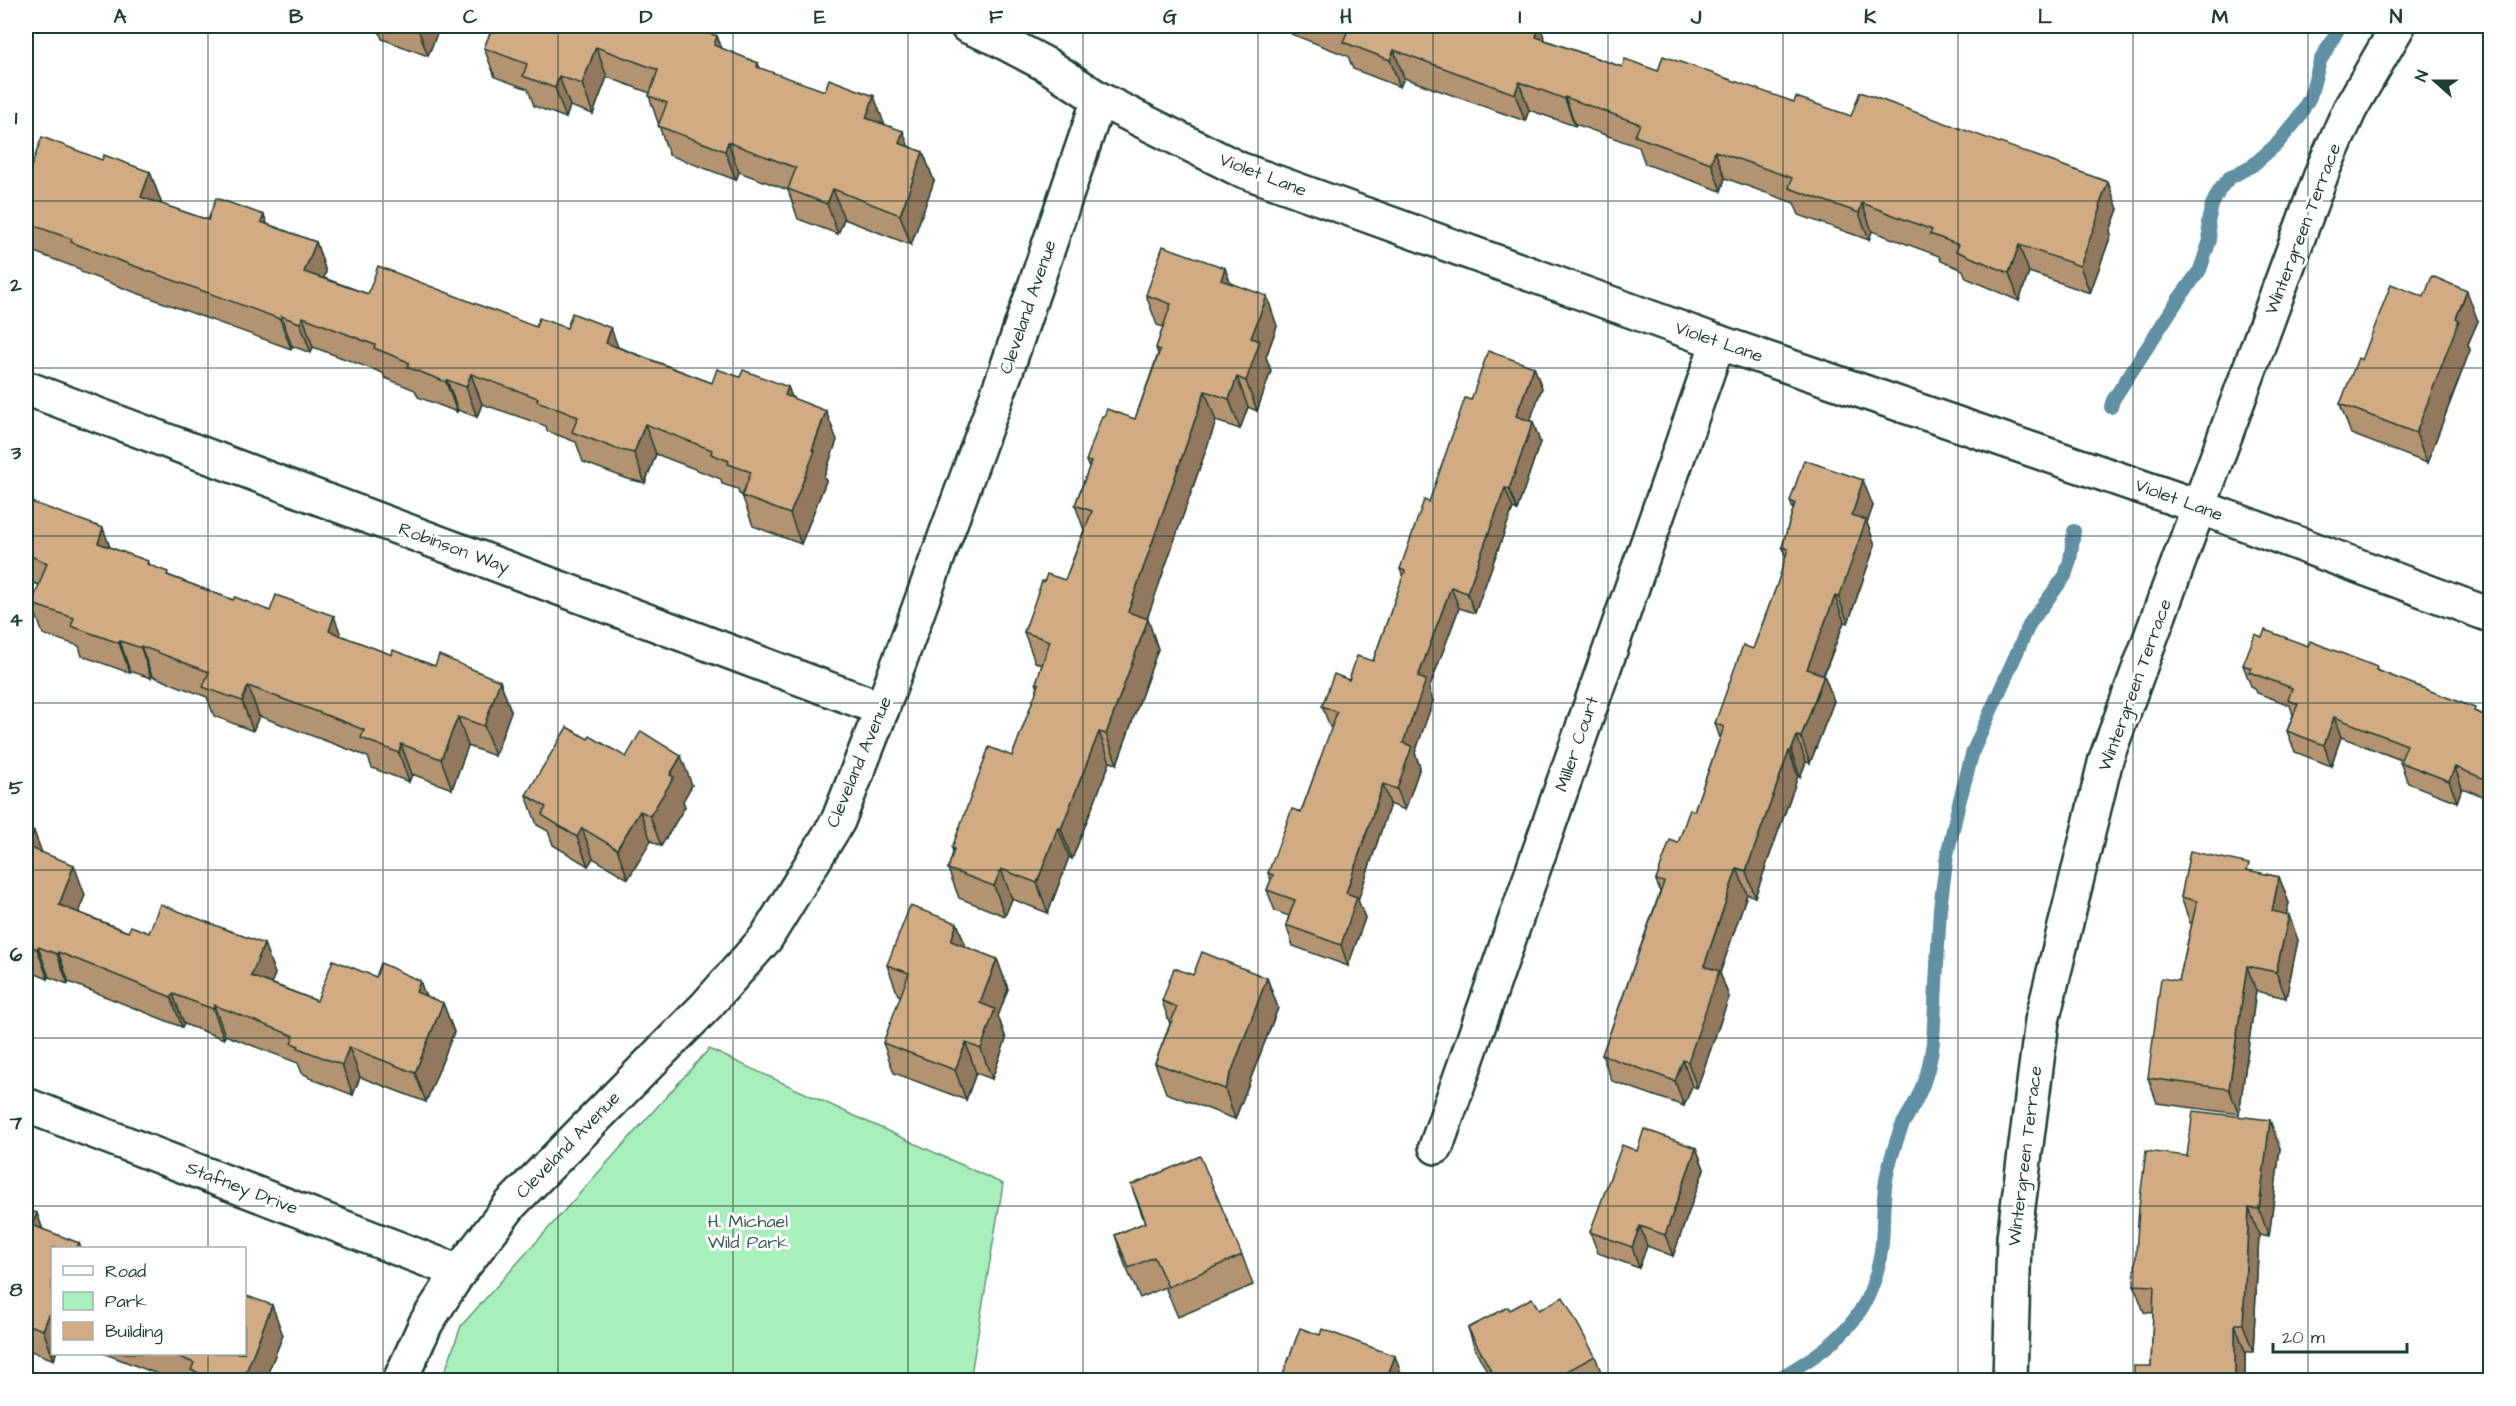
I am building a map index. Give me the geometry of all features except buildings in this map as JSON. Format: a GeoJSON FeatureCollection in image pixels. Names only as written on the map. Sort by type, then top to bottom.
{"type":"FeatureCollection","features":[{"type":"Feature","properties":{"kind":"street","name":"Violet Lane"},"geometry":{"type":"LineString","coordinates":[[967,26],[994,36],[1047,65],[1099,99],[1239,169],[1718,342],[2200,507],[2490,615]]}},
{"type":"Feature","properties":{"kind":"street","name":"Wintergreen Terrace"},"geometry":{"type":"LineString","coordinates":[[2010,1380],[2014,1238],[2042,1022],[2106,759],[2324,167],[2350,108],[2398,26]]}},
{"type":"Feature","properties":{"kind":"street","name":"Cleveland Avenue"},"geometry":{"type":"LineString","coordinates":[[400,1380],[426,1323],[459,1272],[511,1204],[707,1005],[766,938],[838,821],[882,709],[1006,371],[1099,99]]}},
{"type":"Feature","properties":{"kind":"street","name":"Miller Court"},"geometry":{"type":"LineString","coordinates":[[1436,1147],[1718,342]]}},
{"type":"Feature","properties":{"kind":"street","name":"Robinson Way"},"geometry":{"type":"LineString","coordinates":[[26,388],[882,709]]}},
{"type":"Feature","properties":{"kind":"street","name":"Stafney Drive"},"geometry":{"type":"LineString","coordinates":[[26,1106],[459,1272]]}},
{"type":"Feature","properties":{"kind":"green space","name":"H. Michael Wild Park"},"geometry":{"type":"Polygon","coordinates":[[[709,1049],[1003,1184],[970,1380],[442,1380],[461,1326],[709,1049]]]}},
{"type":"Feature","properties":{"kind":"waterway"},"geometry":{"type":"LineString","coordinates":[[2111,407],[2113,400],[2200,270],[2210,240],[2208,222],[2212,205],[2220,189],[2229,178],[2253,165],[2277,144],[2298,119],[2310,97],[2320,61],[2340,26]]}},
{"type":"Feature","properties":{"kind":"waterway"},"geometry":{"type":"LineString","coordinates":[[1776,1380],[1817,1354],[1848,1326],[1861,1310],[1878,1269],[1888,1170],[1901,1127],[1916,1101],[1931,1055],[1940,908],[1947,855],[1959,803],[1973,751],[2030,623],[2065,576],[2074,531]]}}]}
